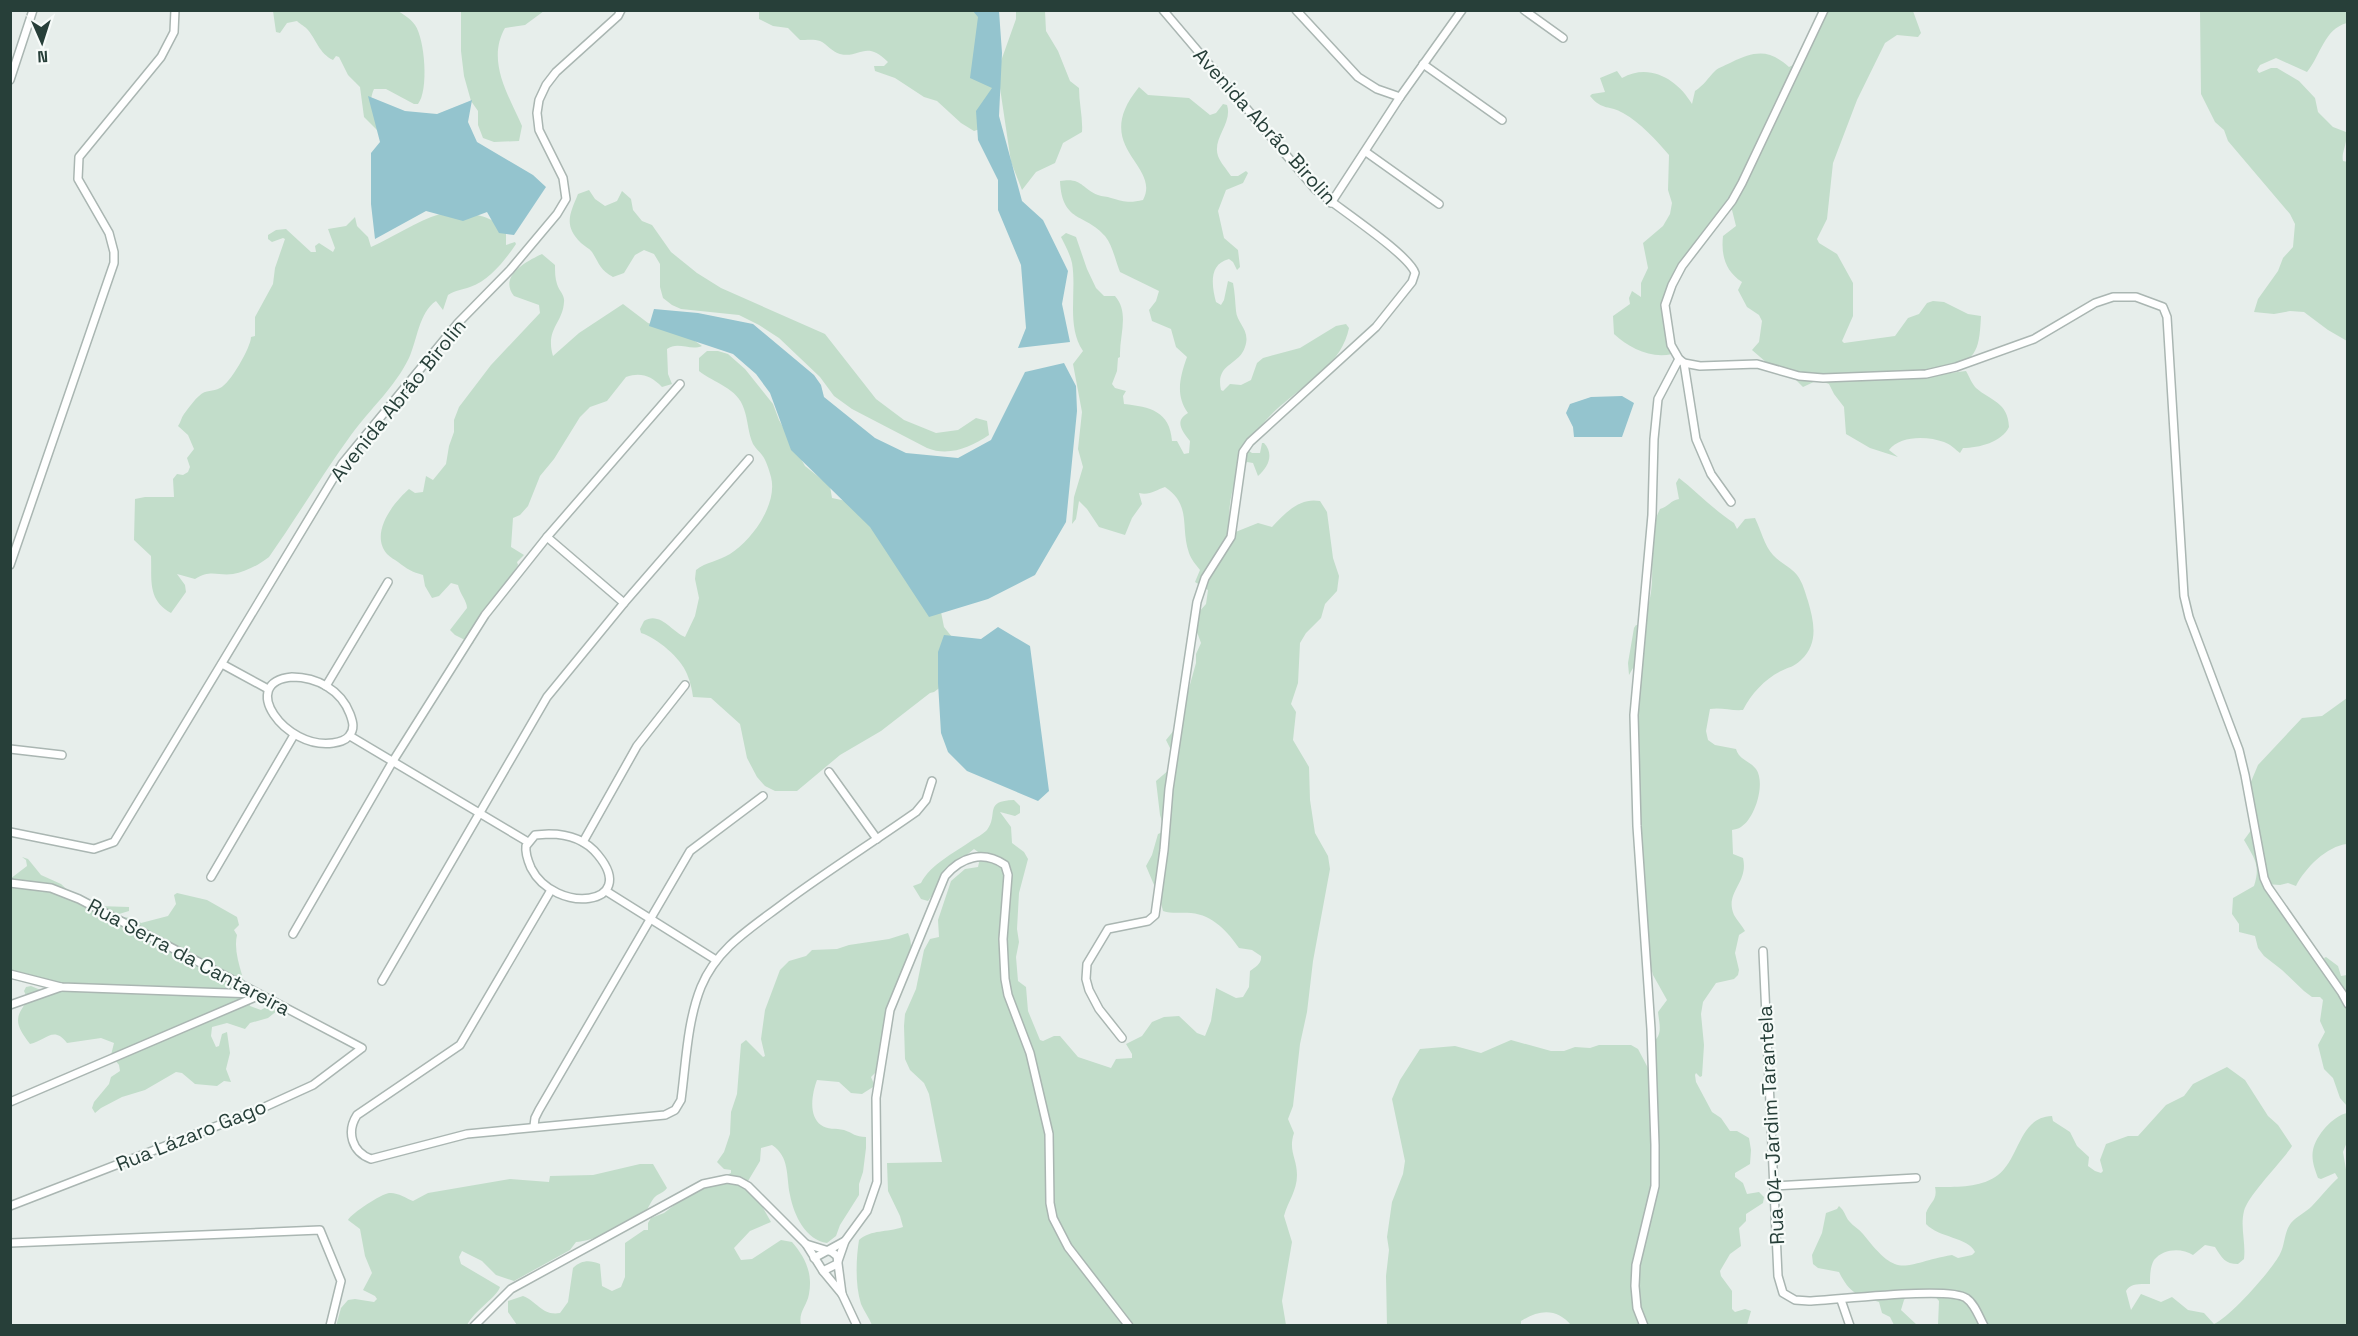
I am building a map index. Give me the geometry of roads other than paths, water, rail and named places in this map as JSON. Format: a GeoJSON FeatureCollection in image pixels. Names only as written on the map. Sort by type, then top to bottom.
{"type":"FeatureCollection","features":[{"type":"Feature","properties":{"kind":"street"},"geometry":{"type":"LineString","coordinates":[[10,80],[33,10]]}},
{"type":"Feature","properties":{"kind":"street"},"geometry":{"type":"LineString","coordinates":[[10,565],[114,263],[114,252],[109,233],[78,178],[79,156],[161,57],[174,32],[175,10]]}},
{"type":"Feature","properties":{"kind":"street","name":"Avenida Abrão Birolin"},"geometry":{"type":"LineString","coordinates":[[10,832],[94,849],[114,842],[342,464],[458,323],[510,270],[558,214],[566,199],[562,178],[539,130],[537,113],[539,100],[546,85],[556,72],[621,10]]}},
{"type":"Feature","properties":{"kind":"street","name":"Avenida Abrão Birolin"},"geometry":{"type":"LineString","coordinates":[[1122,1038],[1110,1024],[1089,990],[1086,979],[1087,964],[1108,929],[1148,921],[1155,915],[1169,789],[1197,602],[1205,578],[1231,537],[1243,452],[1250,441],[1272,420],[1376,327],[1415,277],[1414,268],[1403,255],[1315,189],[1163,10]]}},
{"type":"Feature","properties":{"kind":"street"},"geometry":{"type":"LineString","coordinates":[[1296,10],[1358,76],[1377,89],[1400,97]]}},
{"type":"Feature","properties":{"kind":"street"},"geometry":{"type":"LineString","coordinates":[[1524,10],[1563,38]]}},
{"type":"Feature","properties":{"kind":"street"},"geometry":{"type":"LineString","coordinates":[[1731,502],[1711,474],[1696,439],[1681,361],[1671,345],[1665,305],[1682,266],[1732,201],[1742,183],[1824,10]]}},
{"type":"Feature","properties":{"kind":"street"},"geometry":{"type":"LineString","coordinates":[[1331,203],[1457,12]]}},
{"type":"Feature","properties":{"kind":"street"},"geometry":{"type":"LineString","coordinates":[[1423,64],[1502,120]]}},
{"type":"Feature","properties":{"kind":"street"},"geometry":{"type":"LineString","coordinates":[[1366,152],[1439,204]]}},
{"type":"Feature","properties":{"kind":"street"},"geometry":{"type":"LineString","coordinates":[[1681,361],[1700,366],[1757,364],[1799,376],[1823,378],[1926,374],[1956,368],[2034,339],[2095,303],[2113,297],[2136,297],[2163,307],[2168,317],[2184,596],[2189,617],[2238,750],[2245,775],[2264,878],[2348,1004]]}},
{"type":"Feature","properties":{"kind":"street"},"geometry":{"type":"LineString","coordinates":[[1644,1326],[1637,1308],[1636,1265],[1655,1186],[1655,1145],[1651,1029],[1638,837],[1634,715],[1652,515],[1654,439],[1658,399],[1681,361]]}},
{"type":"Feature","properties":{"kind":"street"},"geometry":{"type":"LineString","coordinates":[[293,934],[393,761],[485,615],[547,537],[680,384]]}},
{"type":"Feature","properties":{"kind":"street"},"geometry":{"type":"LineString","coordinates":[[382,981],[547,697],[624,603],[749,459]]}},
{"type":"Feature","properties":{"kind":"street"},"geometry":{"type":"LineString","coordinates":[[547,537],[624,603]]}},
{"type":"Feature","properties":{"kind":"street"},"geometry":{"type":"LineString","coordinates":[[326,686],[388,582]]}},
{"type":"Feature","properties":{"kind":"street"},"geometry":{"type":"LineString","coordinates":[[222,664],[268,689]]}},
{"type":"Feature","properties":{"kind":"street"},"geometry":{"type":"LineString","coordinates":[[292,677],[313,680],[326,686],[342,700],[349,711],[353,725],[350,736],[340,742],[321,744],[307,741],[294,735],[283,726],[274,714],[268,697],[268,689],[275,680],[292,677]]}},
{"type":"Feature","properties":{"kind":"street"},"geometry":{"type":"LineString","coordinates":[[583,842],[637,746],[686,684]]}},
{"type":"Feature","properties":{"kind":"street"},"geometry":{"type":"LineString","coordinates":[[211,877],[294,735]]}},
{"type":"Feature","properties":{"kind":"street"},"geometry":{"type":"LineString","coordinates":[[350,736],[528,842]]}},
{"type":"Feature","properties":{"kind":"street"},"geometry":{"type":"LineString","coordinates":[[10,749],[62,755]]}},
{"type":"Feature","properties":{"kind":"street"},"geometry":{"type":"LineString","coordinates":[[830,772],[877,838]]}},
{"type":"Feature","properties":{"kind":"street"},"geometry":{"type":"LineString","coordinates":[[551,890],[460,1045],[357,1115],[351,1132],[356,1149],[371,1159],[467,1134],[665,1115],[675,1110],[681,1100],[695,1007],[701,987],[716,960],[748,929],[920,809],[926,800],[932,781]]}},
{"type":"Feature","properties":{"kind":"street"},"geometry":{"type":"LineString","coordinates":[[534,1126],[539,1110],[693,848],[763,796]]}},
{"type":"Feature","properties":{"kind":"street"},"geometry":{"type":"LineString","coordinates":[[549,834],[570,836],[583,842],[598,855],[606,867],[610,880],[606,891],[597,897],[579,899],[551,890],[532,870],[526,854],[528,842],[535,836],[549,834]]}},
{"type":"Feature","properties":{"kind":"street"},"geometry":{"type":"LineString","coordinates":[[823,1271],[837,1264],[845,1241],[867,1211],[878,1182],[876,1098],[890,1010],[945,876],[954,865],[964,859],[987,857],[1005,865],[1008,874],[1003,939],[1005,979],[1010,1002],[1030,1053],[1049,1134],[1050,1203],[1053,1218],[1068,1247],[1129,1326]]}},
{"type":"Feature","properties":{"kind":"street","name":"Rua Serra da Cantareira"},"geometry":{"type":"LineString","coordinates":[[10,883],[51,888],[79,898],[362,1048]]}},
{"type":"Feature","properties":{"kind":"street"},"geometry":{"type":"LineString","coordinates":[[606,891],[716,960]]}},
{"type":"Feature","properties":{"kind":"street","name":"Rua 04- Jardim Tarantela"},"geometry":{"type":"LineString","coordinates":[[1763,951],[1780,1286],[1787,1297],[1795,1300],[1840,1300]]}},
{"type":"Feature","properties":{"kind":"street"},"geometry":{"type":"LineString","coordinates":[[10,974],[61,987],[260,995]]}},
{"type":"Feature","properties":{"kind":"street"},"geometry":{"type":"LineString","coordinates":[[10,1005],[61,987]]}},
{"type":"Feature","properties":{"kind":"street"},"geometry":{"type":"LineString","coordinates":[[10,1102],[260,995]]}},
{"type":"Feature","properties":{"kind":"street","name":"Rua Lázaro Gago"},"geometry":{"type":"LineString","coordinates":[[10,1206],[258,1110],[313,1085],[362,1048]]}},
{"type":"Feature","properties":{"kind":"street"},"geometry":{"type":"LineString","coordinates":[[1774,1186],[1916,1178]]}},
{"type":"Feature","properties":{"kind":"street"},"geometry":{"type":"LineString","coordinates":[[474,1326],[511,1289],[704,1184],[716,1180],[738,1181],[748,1186],[806,1244],[823,1271],[842,1294],[857,1326]]}},
{"type":"Feature","properties":{"kind":"street"},"geometry":{"type":"LineString","coordinates":[[10,1243],[320,1230],[341,1281],[330,1326]]}},
{"type":"Feature","properties":{"kind":"street"},"geometry":{"type":"LineString","coordinates":[[814,1258],[845,1241]]}},
{"type":"Feature","properties":{"kind":"street"},"geometry":{"type":"LineString","coordinates":[[806,1244],[835,1254],[842,1294]]}},
{"type":"Feature","properties":{"kind":"street"},"geometry":{"type":"LineString","coordinates":[[1850,1326],[1840,1300],[1925,1294],[1966,1298],[1984,1326]]}},
{"type":"Feature","properties":{"kind":"water"},"geometry":{"type":"Polygon","coordinates":[[[973,11],[999,11],[1002,53],[999,116],[1022,201],[1043,220],[1068,271],[1062,304],[1070,342],[1018,348],[1026,328],[1021,265],[998,210],[998,180],[978,140],[976,111],[992,88],[970,78],[978,17],[973,11]]]}},
{"type":"Feature","properties":{"kind":"water"},"geometry":{"type":"Polygon","coordinates":[[[368,96],[405,111],[437,114],[472,100],[468,122],[477,142],[533,175],[546,187],[514,235],[499,233],[487,212],[463,221],[426,211],[375,239],[371,204],[371,153],[380,142],[368,96]]]}},
{"type":"Feature","properties":{"kind":"water"},"geometry":{"type":"Polygon","coordinates":[[[654,309],[698,313],[753,324],[814,375],[821,385],[824,397],[875,438],[906,453],[958,458],[991,440],[1025,372],[1064,363],[1076,386],[1077,411],[1066,522],[1035,575],[988,599],[929,617],[870,527],[791,450],[770,393],[756,374],[733,354],[649,326],[654,309]]]}},
{"type":"Feature","properties":{"kind":"water"},"geometry":{"type":"Polygon","coordinates":[[[1622,396],[1634,403],[1622,437],[1574,437],[1573,427],[1566,413],[1570,404],[1591,397],[1622,396]]]}},
{"type":"Feature","properties":{"kind":"water"},"geometry":{"type":"Polygon","coordinates":[[[998,627],[1030,646],[1049,791],[1038,801],[967,771],[948,752],[941,733],[938,652],[944,635],[981,639],[998,627]]]}}]}
